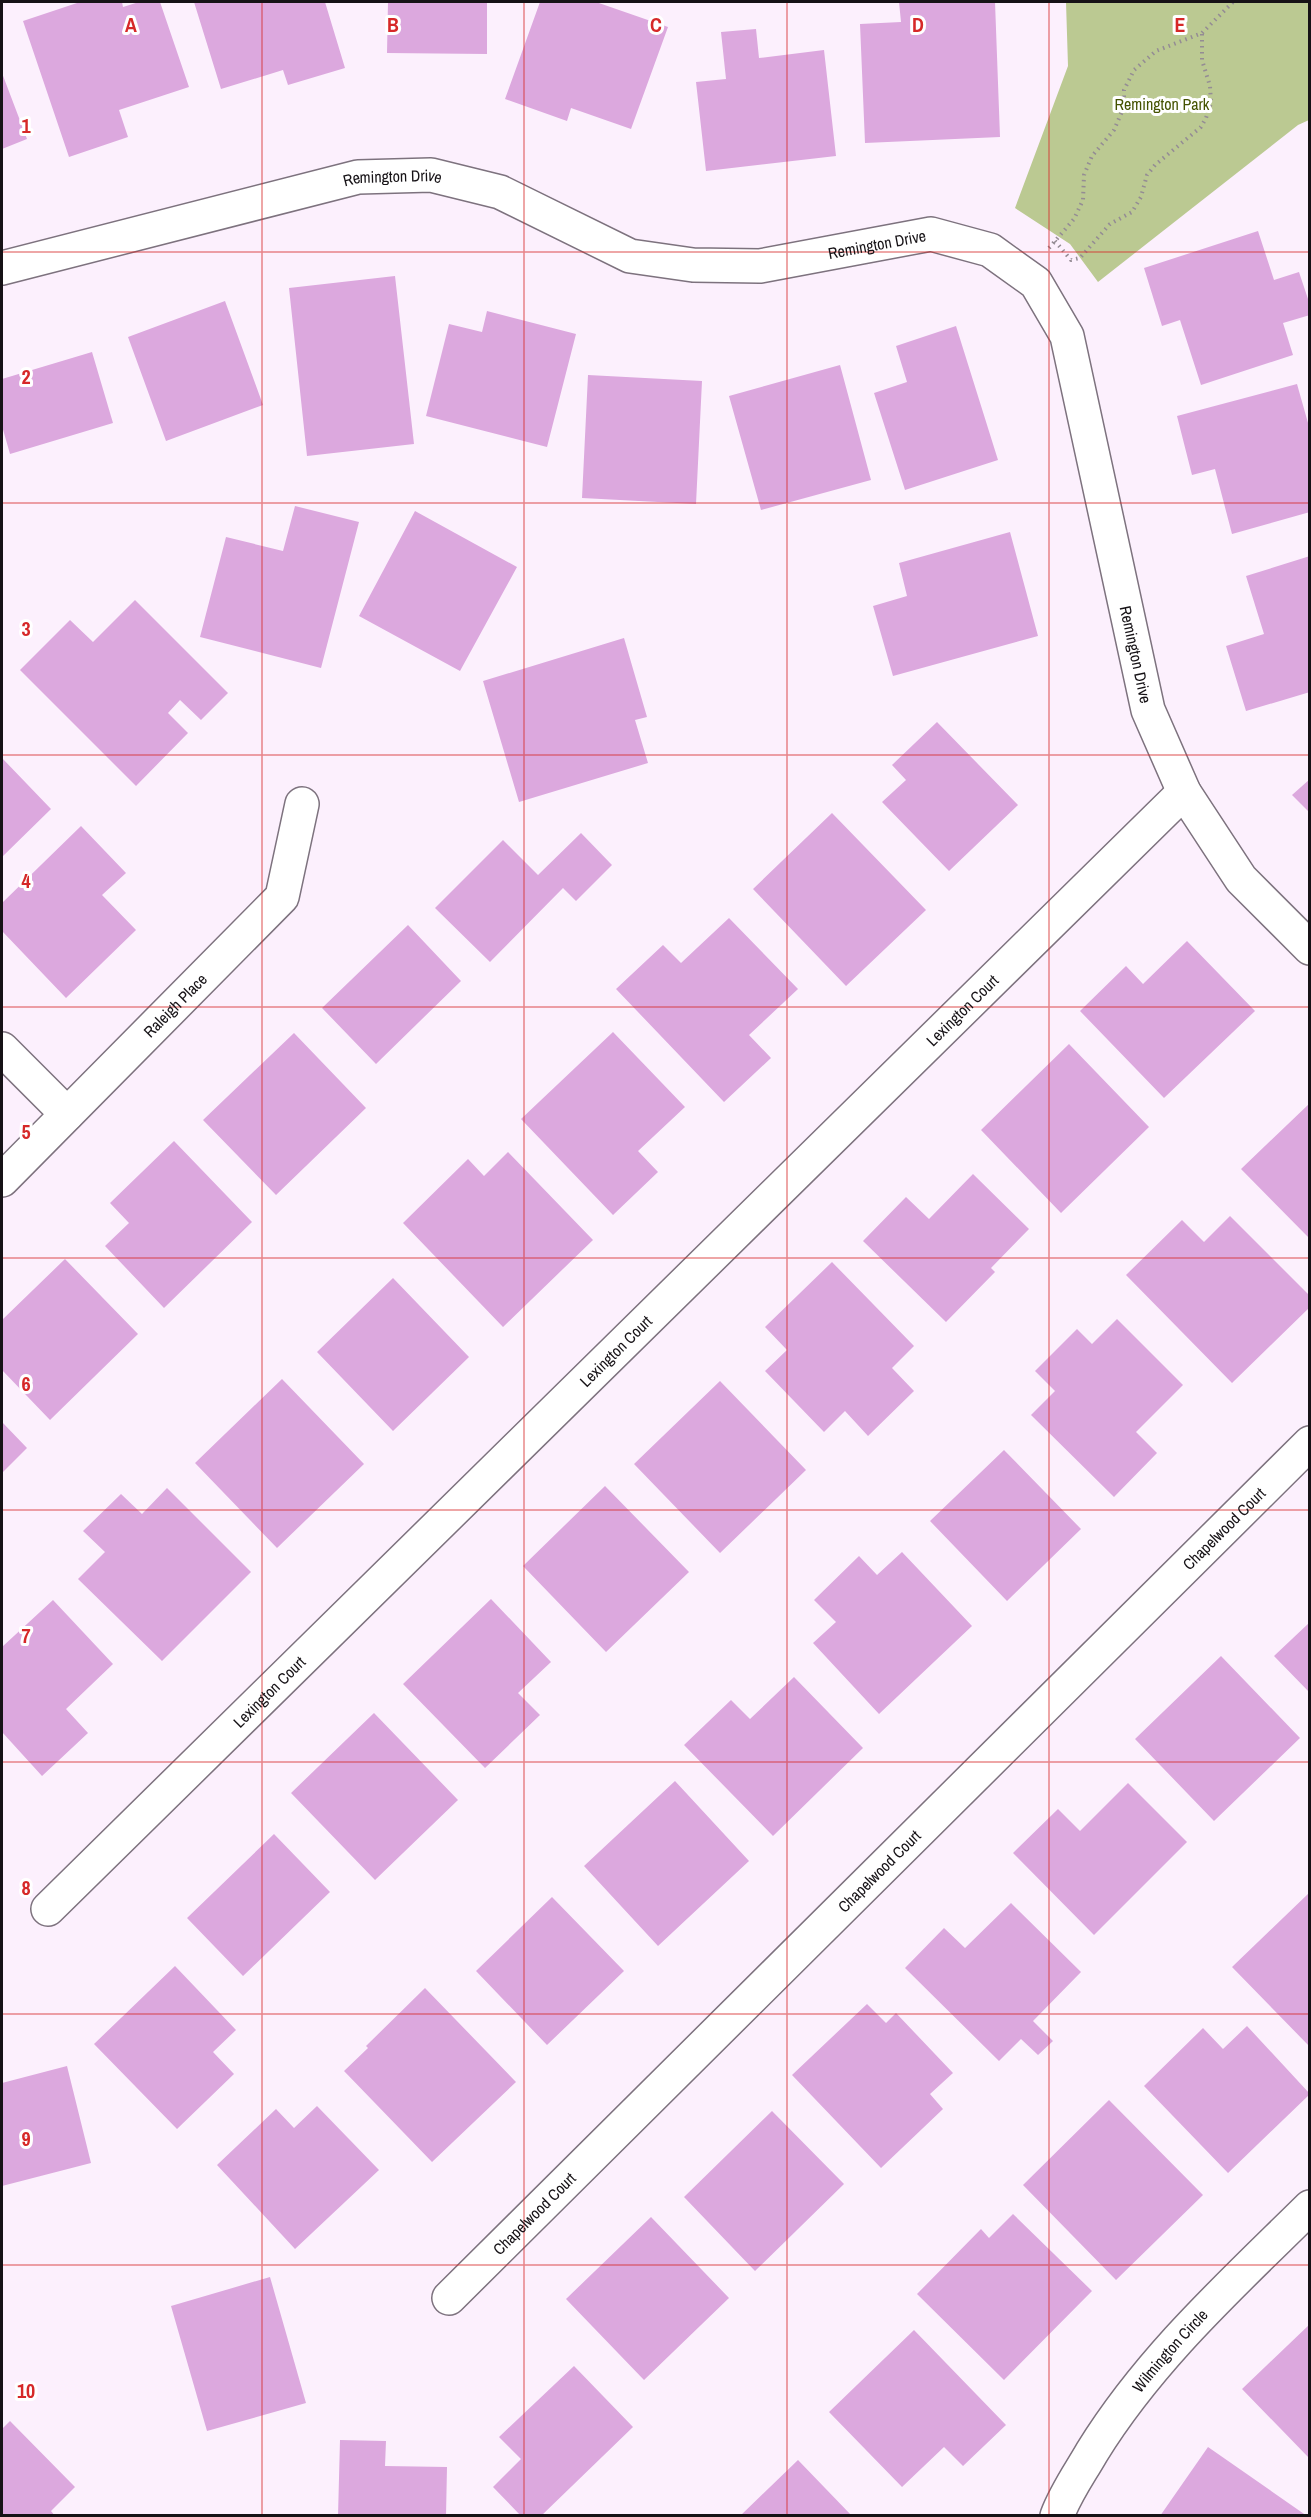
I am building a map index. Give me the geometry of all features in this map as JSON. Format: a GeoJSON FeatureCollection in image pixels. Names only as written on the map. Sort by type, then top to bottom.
{"type":"FeatureCollection","features":[{"type":"Feature","properties":{"kind":"street","name":"Remington Drive"},"geometry":{"type":"LineString","coordinates":[[2,268],[358,177],[430,175],[500,192],[630,256],[693,265],[760,266],[930,234],[990,250],[1036,284],[1067,336],[1148,710],[1184,792],[1241,879],[1310,948]]}},
{"type":"Feature","properties":{"kind":"street","name":"Lexington Court"},"geometry":{"type":"LineString","coordinates":[[48,1910],[1184,792]]}},
{"type":"Feature","properties":{"kind":"street","name":"Raleigh Place"},"geometry":{"type":"LineString","coordinates":[[2,1180],[282,897],[302,804]]}},
{"type":"Feature","properties":{"kind":"street"},"geometry":{"type":"LineString","coordinates":[[2,1049],[67,1114]]}},
{"type":"Feature","properties":{"kind":"street","name":"Chapelwood Court"},"geometry":{"type":"LineString","coordinates":[[449,2298],[1310,1443]]}},
{"type":"Feature","properties":{"kind":"street","name":"Wilmington Circle"},"geometry":{"type":"LineString","coordinates":[[1058,2516],[1064,2498],[1116,2413],[1184,2332],[1310,2207]]}},
{"type":"Feature","properties":{"kind":"path"},"geometry":{"type":"LineString","coordinates":[[1026,277],[1074,219],[1083,200],[1084,175],[1092,156],[1114,130],[1124,107],[1124,90],[1134,70],[1156,51],[1202,33],[1233,2]]}},
{"type":"Feature","properties":{"kind":"path"},"geometry":{"type":"LineString","coordinates":[[1055,241],[1071,260],[1080,258],[1110,224],[1132,212],[1141,197],[1147,175],[1155,165],[1201,127],[1211,103],[1210,86],[1202,60],[1202,33]]}},
{"type":"Feature","properties":{"kind":"green space","name":"Remington Park"},"geometry":{"type":"Polygon","coordinates":[[[1066,2],[1309,2],[1309,120],[1298,125],[1098,282],[1070,244],[1015,208],[1068,66],[1066,2]]]}},
{"type":"Feature","properties":{"kind":"building"},"geometry":{"type":"Polygon","coordinates":[[[80,2],[122,2],[123,7],[139,2],[160,2],[189,87],[119,110],[128,137],[69,157],[23,21],[80,2]]]}},
{"type":"Feature","properties":{"kind":"building"},"geometry":{"type":"Polygon","coordinates":[[[194,2],[325,2],[345,68],[288,85],[283,70],[221,89],[194,2]]]}},
{"type":"Feature","properties":{"kind":"building"},"geometry":{"type":"Polygon","coordinates":[[[388,2],[487,2],[487,54],[387,53],[388,2]]]}},
{"type":"Feature","properties":{"kind":"building"},"geometry":{"type":"Polygon","coordinates":[[[540,2],[596,2],[668,27],[631,129],[571,108],[567,121],[505,99],[540,2]]]}},
{"type":"Feature","properties":{"kind":"building"},"geometry":{"type":"Polygon","coordinates":[[[899,2],[995,2],[1000,137],[865,143],[860,24],[901,22],[899,2]]]}},
{"type":"Feature","properties":{"kind":"building"},"geometry":{"type":"Polygon","coordinates":[[[756,29],[759,58],[824,50],[836,156],[706,171],[696,82],[726,79],[721,32],[756,29]]]}},
{"type":"Feature","properties":{"kind":"building"},"geometry":{"type":"Polygon","coordinates":[[[2,73],[27,139],[2,149],[2,73]]]}},
{"type":"Feature","properties":{"kind":"building"},"geometry":{"type":"Polygon","coordinates":[[[1258,231],[1274,280],[1299,272],[1310,305],[1310,315],[1283,323],[1293,355],[1201,385],[1180,320],[1162,326],[1144,268],[1258,231]]]}},
{"type":"Feature","properties":{"kind":"building"},"geometry":{"type":"Polygon","coordinates":[[[395,276],[414,444],[307,456],[289,288],[395,276]]]}},
{"type":"Feature","properties":{"kind":"building"},"geometry":{"type":"Polygon","coordinates":[[[225,301],[263,405],[166,441],[128,337],[225,301]]]}},
{"type":"Feature","properties":{"kind":"building"},"geometry":{"type":"Polygon","coordinates":[[[487,311],[576,334],[547,447],[426,416],[449,324],[482,332],[487,311]]]}},
{"type":"Feature","properties":{"kind":"building"},"geometry":{"type":"Polygon","coordinates":[[[956,326],[998,460],[905,490],[874,393],[907,382],[896,346],[956,326]]]}},
{"type":"Feature","properties":{"kind":"building"},"geometry":{"type":"Polygon","coordinates":[[[92,352],[113,423],[10,454],[2,426],[2,379],[92,352]]]}},
{"type":"Feature","properties":{"kind":"building"},"geometry":{"type":"Polygon","coordinates":[[[840,365],[871,480],[761,510],[729,396],[840,365]]]}},
{"type":"Feature","properties":{"kind":"building"},"geometry":{"type":"Polygon","coordinates":[[[588,375],[702,381],[696,504],[582,498],[588,375]]]}},
{"type":"Feature","properties":{"kind":"building"},"geometry":{"type":"Polygon","coordinates":[[[1297,384],[1310,430],[1310,512],[1232,534],[1215,469],[1192,475],[1177,416],[1297,384]]]}},
{"type":"Feature","properties":{"kind":"building"},"geometry":{"type":"Polygon","coordinates":[[[295,506],[359,522],[321,668],[200,637],[226,537],[283,551],[295,506]]]}},
{"type":"Feature","properties":{"kind":"building"},"geometry":{"type":"Polygon","coordinates":[[[415,511],[517,567],[460,671],[359,616],[415,511]]]}},
{"type":"Feature","properties":{"kind":"building"},"geometry":{"type":"Polygon","coordinates":[[[1010,532],[1038,636],[893,676],[873,606],[907,596],[899,563],[1010,532]]]}},
{"type":"Feature","properties":{"kind":"building"},"geometry":{"type":"Polygon","coordinates":[[[1310,556],[1310,692],[1246,711],[1226,646],[1264,634],[1246,576],[1310,556]]]}},
{"type":"Feature","properties":{"kind":"building"},"geometry":{"type":"Polygon","coordinates":[[[135,600],[228,693],[201,720],[180,700],[168,713],[188,733],[136,786],[20,670],[70,620],[93,642],[135,600]]]}},
{"type":"Feature","properties":{"kind":"building"},"geometry":{"type":"Polygon","coordinates":[[[624,638],[647,717],[635,720],[648,763],[519,802],[483,681],[624,638]]]}},
{"type":"Feature","properties":{"kind":"building"},"geometry":{"type":"Polygon","coordinates":[[[937,722],[1018,805],[949,871],[882,802],[906,780],[892,765],[937,722]]]}},
{"type":"Feature","properties":{"kind":"building"},"geometry":{"type":"Polygon","coordinates":[[[2,758],[51,809],[2,857],[2,758]]]}},
{"type":"Feature","properties":{"kind":"building"},"geometry":{"type":"Polygon","coordinates":[[[1310,779],[1310,813],[1292,795],[1310,779]]]}},
{"type":"Feature","properties":{"kind":"building"},"geometry":{"type":"Polygon","coordinates":[[[832,813],[926,910],[846,986],[753,889],[832,813]]]}},
{"type":"Feature","properties":{"kind":"building"},"geometry":{"type":"Polygon","coordinates":[[[81,826],[126,873],[102,895],[136,930],[66,998],[2,931],[2,903],[81,826]]]}},
{"type":"Feature","properties":{"kind":"building"},"geometry":{"type":"Polygon","coordinates":[[[581,833],[612,865],[576,901],[563,888],[490,962],[435,908],[503,840],[538,875],[581,833]]]}},
{"type":"Feature","properties":{"kind":"building"},"geometry":{"type":"Polygon","coordinates":[[[729,918],[798,989],[749,1035],[771,1058],[724,1102],[616,989],[663,945],[681,963],[729,918]]]}},
{"type":"Feature","properties":{"kind":"building"},"geometry":{"type":"Polygon","coordinates":[[[408,925],[461,981],[376,1064],[322,1008],[408,925]]]}},
{"type":"Feature","properties":{"kind":"building"},"geometry":{"type":"Polygon","coordinates":[[[1187,941],[1255,1011],[1164,1098],[1080,1011],[1126,966],[1143,984],[1187,941]]]}},
{"type":"Feature","properties":{"kind":"building"},"geometry":{"type":"Polygon","coordinates":[[[613,1032],[685,1107],[638,1151],[658,1172],[613,1215],[521,1119],[613,1032]]]}},
{"type":"Feature","properties":{"kind":"building"},"geometry":{"type":"Polygon","coordinates":[[[294,1033],[366,1108],[276,1195],[203,1120],[294,1033]]]}},
{"type":"Feature","properties":{"kind":"building"},"geometry":{"type":"Polygon","coordinates":[[[1069,1044],[1149,1127],[1061,1213],[981,1130],[1069,1044]]]}},
{"type":"Feature","properties":{"kind":"building"},"geometry":{"type":"Polygon","coordinates":[[[1310,1103],[1310,1239],[1241,1169],[1310,1103]]]}},
{"type":"Feature","properties":{"kind":"building"},"geometry":{"type":"Polygon","coordinates":[[[174,1141],[252,1222],[164,1308],[105,1246],[129,1223],[110,1203],[174,1141]]]}},
{"type":"Feature","properties":{"kind":"building"},"geometry":{"type":"Polygon","coordinates":[[[508,1152],[593,1240],[503,1327],[403,1223],[468,1159],[484,1176],[508,1152]]]}},
{"type":"Feature","properties":{"kind":"building"},"geometry":{"type":"Polygon","coordinates":[[[973,1174],[1029,1229],[991,1268],[995,1272],[946,1322],[863,1241],[906,1197],[929,1219],[973,1174]]]}},
{"type":"Feature","properties":{"kind":"building"},"geometry":{"type":"Polygon","coordinates":[[[1230,1216],[1310,1296],[1310,1307],[1232,1383],[1126,1275],[1182,1220],[1204,1242],[1230,1216]]]}},
{"type":"Feature","properties":{"kind":"building"},"geometry":{"type":"Polygon","coordinates":[[[65,1259],[138,1334],[50,1420],[2,1370],[2,1320],[65,1259]]]}},
{"type":"Feature","properties":{"kind":"building"},"geometry":{"type":"Polygon","coordinates":[[[832,1262],[914,1346],[892,1368],[914,1391],[868,1436],[845,1411],[824,1432],[765,1371],[787,1350],[765,1327],[832,1262]]]}},
{"type":"Feature","properties":{"kind":"building"},"geometry":{"type":"Polygon","coordinates":[[[393,1278],[469,1357],[393,1431],[317,1352],[393,1278]]]}},
{"type":"Feature","properties":{"kind":"building"},"geometry":{"type":"Polygon","coordinates":[[[1117,1319],[1183,1385],[1136,1432],[1157,1453],[1114,1497],[1031,1415],[1055,1391],[1035,1371],[1077,1329],[1092,1344],[1117,1319]]]}},
{"type":"Feature","properties":{"kind":"building"},"geometry":{"type":"Polygon","coordinates":[[[282,1379],[364,1464],[277,1548],[195,1463],[282,1379]]]}},
{"type":"Feature","properties":{"kind":"building"},"geometry":{"type":"Polygon","coordinates":[[[720,1381],[806,1470],[720,1553],[634,1464],[720,1381]]]}},
{"type":"Feature","properties":{"kind":"building"},"geometry":{"type":"Polygon","coordinates":[[[2,1422],[27,1448],[2,1473],[2,1422]]]}},
{"type":"Feature","properties":{"kind":"building"},"geometry":{"type":"Polygon","coordinates":[[[1004,1450],[1081,1529],[1007,1601],[930,1521],[1004,1450]]]}},
{"type":"Feature","properties":{"kind":"building"},"geometry":{"type":"Polygon","coordinates":[[[605,1486],[689,1572],[606,1652],[523,1566],[605,1486]]]}},
{"type":"Feature","properties":{"kind":"building"},"geometry":{"type":"Polygon","coordinates":[[[167,1488],[251,1572],[162,1661],[78,1579],[105,1552],[83,1531],[121,1494],[142,1514],[167,1488]]]}},
{"type":"Feature","properties":{"kind":"building"},"geometry":{"type":"Polygon","coordinates":[[[902,1552],[972,1626],[879,1714],[813,1643],[836,1622],[814,1600],[859,1556],[877,1575],[902,1552]]]}},
{"type":"Feature","properties":{"kind":"building"},"geometry":{"type":"Polygon","coordinates":[[[491,1599],[551,1662],[518,1693],[540,1715],[485,1768],[403,1684],[491,1599]]]}},
{"type":"Feature","properties":{"kind":"building"},"geometry":{"type":"Polygon","coordinates":[[[53,1600],[113,1664],[66,1709],[88,1733],[42,1776],[2,1732],[2,1647],[53,1600]]]}},
{"type":"Feature","properties":{"kind":"building"},"geometry":{"type":"Polygon","coordinates":[[[1310,1622],[1310,1693],[1274,1656],[1310,1622]]]}},
{"type":"Feature","properties":{"kind":"building"},"geometry":{"type":"Polygon","coordinates":[[[1221,1656],[1300,1738],[1214,1821],[1135,1739],[1221,1656]]]}},
{"type":"Feature","properties":{"kind":"building"},"geometry":{"type":"Polygon","coordinates":[[[794,1677],[863,1748],[773,1836],[684,1745],[731,1700],[750,1719],[794,1677]]]}},
{"type":"Feature","properties":{"kind":"building"},"geometry":{"type":"Polygon","coordinates":[[[374,1713],[458,1800],[375,1880],[291,1793],[374,1713]]]}},
{"type":"Feature","properties":{"kind":"building"},"geometry":{"type":"Polygon","coordinates":[[[675,1781],[749,1861],[658,1946],[584,1866],[675,1781]]]}},
{"type":"Feature","properties":{"kind":"building"},"geometry":{"type":"Polygon","coordinates":[[[1128,1783],[1187,1842],[1094,1935],[1013,1853],[1058,1809],[1080,1831],[1128,1783]]]}},
{"type":"Feature","properties":{"kind":"building"},"geometry":{"type":"Polygon","coordinates":[[[274,1834],[330,1892],[243,1976],[187,1918],[274,1834]]]}},
{"type":"Feature","properties":{"kind":"building"},"geometry":{"type":"Polygon","coordinates":[[[1310,1892],[1310,2047],[1232,1967],[1310,1892]]]}},
{"type":"Feature","properties":{"kind":"building"},"geometry":{"type":"Polygon","coordinates":[[[552,1897],[624,1971],[547,2045],[476,1971],[552,1897]]]}},
{"type":"Feature","properties":{"kind":"building"},"geometry":{"type":"Polygon","coordinates":[[[1011,1903],[1081,1972],[1033,2021],[1053,2041],[1038,2055],[1021,2039],[999,2061],[905,1968],[944,1928],[965,1948],[1011,1903]]]}},
{"type":"Feature","properties":{"kind":"building"},"geometry":{"type":"Polygon","coordinates":[[[175,1966],[236,2030],[213,2052],[234,2074],[177,2129],[94,2044],[175,1966]]]}},
{"type":"Feature","properties":{"kind":"building"},"geometry":{"type":"Polygon","coordinates":[[[425,1988],[516,2082],[432,2162],[344,2071],[425,1988]]]}},
{"type":"Feature","properties":{"kind":"building"},"geometry":{"type":"Polygon","coordinates":[[[867,2004],[886,2023],[896,2013],[953,2073],[930,2094],[943,2109],[881,2168],[792,2075],[867,2004]]]}},
{"type":"Feature","properties":{"kind":"building"},"geometry":{"type":"Polygon","coordinates":[[[1247,2026],[1310,2094],[1228,2173],[1144,2086],[1203,2028],[1223,2049],[1247,2026]]]}},
{"type":"Feature","properties":{"kind":"building"},"geometry":{"type":"Polygon","coordinates":[[[67,2066],[91,2163],[2,2186],[2,2083],[67,2066]]]}},
{"type":"Feature","properties":{"kind":"building"},"geometry":{"type":"Polygon","coordinates":[[[1109,2100],[1203,2195],[1116,2280],[1023,2185],[1109,2100]]]}},
{"type":"Feature","properties":{"kind":"building"},"geometry":{"type":"Polygon","coordinates":[[[317,2106],[379,2170],[295,2249],[217,2165],[276,2109],[294,2128],[317,2106]]]}},
{"type":"Feature","properties":{"kind":"building"},"geometry":{"type":"Polygon","coordinates":[[[772,2111],[844,2184],[755,2271],[684,2197],[772,2111]]]}},
{"type":"Feature","properties":{"kind":"building"},"geometry":{"type":"Polygon","coordinates":[[[1013,2214],[1092,2291],[1004,2380],[917,2294],[981,2229],[989,2238],[1013,2214]]]}},
{"type":"Feature","properties":{"kind":"building"},"geometry":{"type":"Polygon","coordinates":[[[651,2217],[729,2298],[644,2380],[566,2299],[651,2217]]]}},
{"type":"Feature","properties":{"kind":"building"},"geometry":{"type":"Polygon","coordinates":[[[270,2277],[306,2403],[207,2431],[171,2306],[270,2277]]]}},
{"type":"Feature","properties":{"kind":"building"},"geometry":{"type":"Polygon","coordinates":[[[1310,2324],[1310,2459],[1242,2389],[1310,2324]]]}},
{"type":"Feature","properties":{"kind":"building"},"geometry":{"type":"Polygon","coordinates":[[[914,2330],[1006,2425],[963,2466],[944,2447],[902,2487],[829,2412],[914,2330]]]}},
{"type":"Feature","properties":{"kind":"building"},"geometry":{"type":"Polygon","coordinates":[[[574,2366],[633,2427],[541,2516],[521,2516],[493,2487],[521,2459],[499,2437],[574,2366]]]}},
{"type":"Feature","properties":{"kind":"building"},"geometry":{"type":"Polygon","coordinates":[[[10,2421],[75,2487],[51,2511],[55,2516],[2,2516],[2,2429],[10,2421]]]}},
{"type":"Feature","properties":{"kind":"building"},"geometry":{"type":"Polygon","coordinates":[[[340,2440],[386,2441],[385,2466],[447,2467],[446,2516],[338,2516],[340,2440]]]}},
{"type":"Feature","properties":{"kind":"building"},"geometry":{"type":"Polygon","coordinates":[[[1208,2447],[1307,2516],[1160,2516],[1208,2447]]]}},
{"type":"Feature","properties":{"kind":"building"},"geometry":{"type":"Polygon","coordinates":[[[798,2460],[852,2516],[740,2516],[798,2460]]]}}]}
